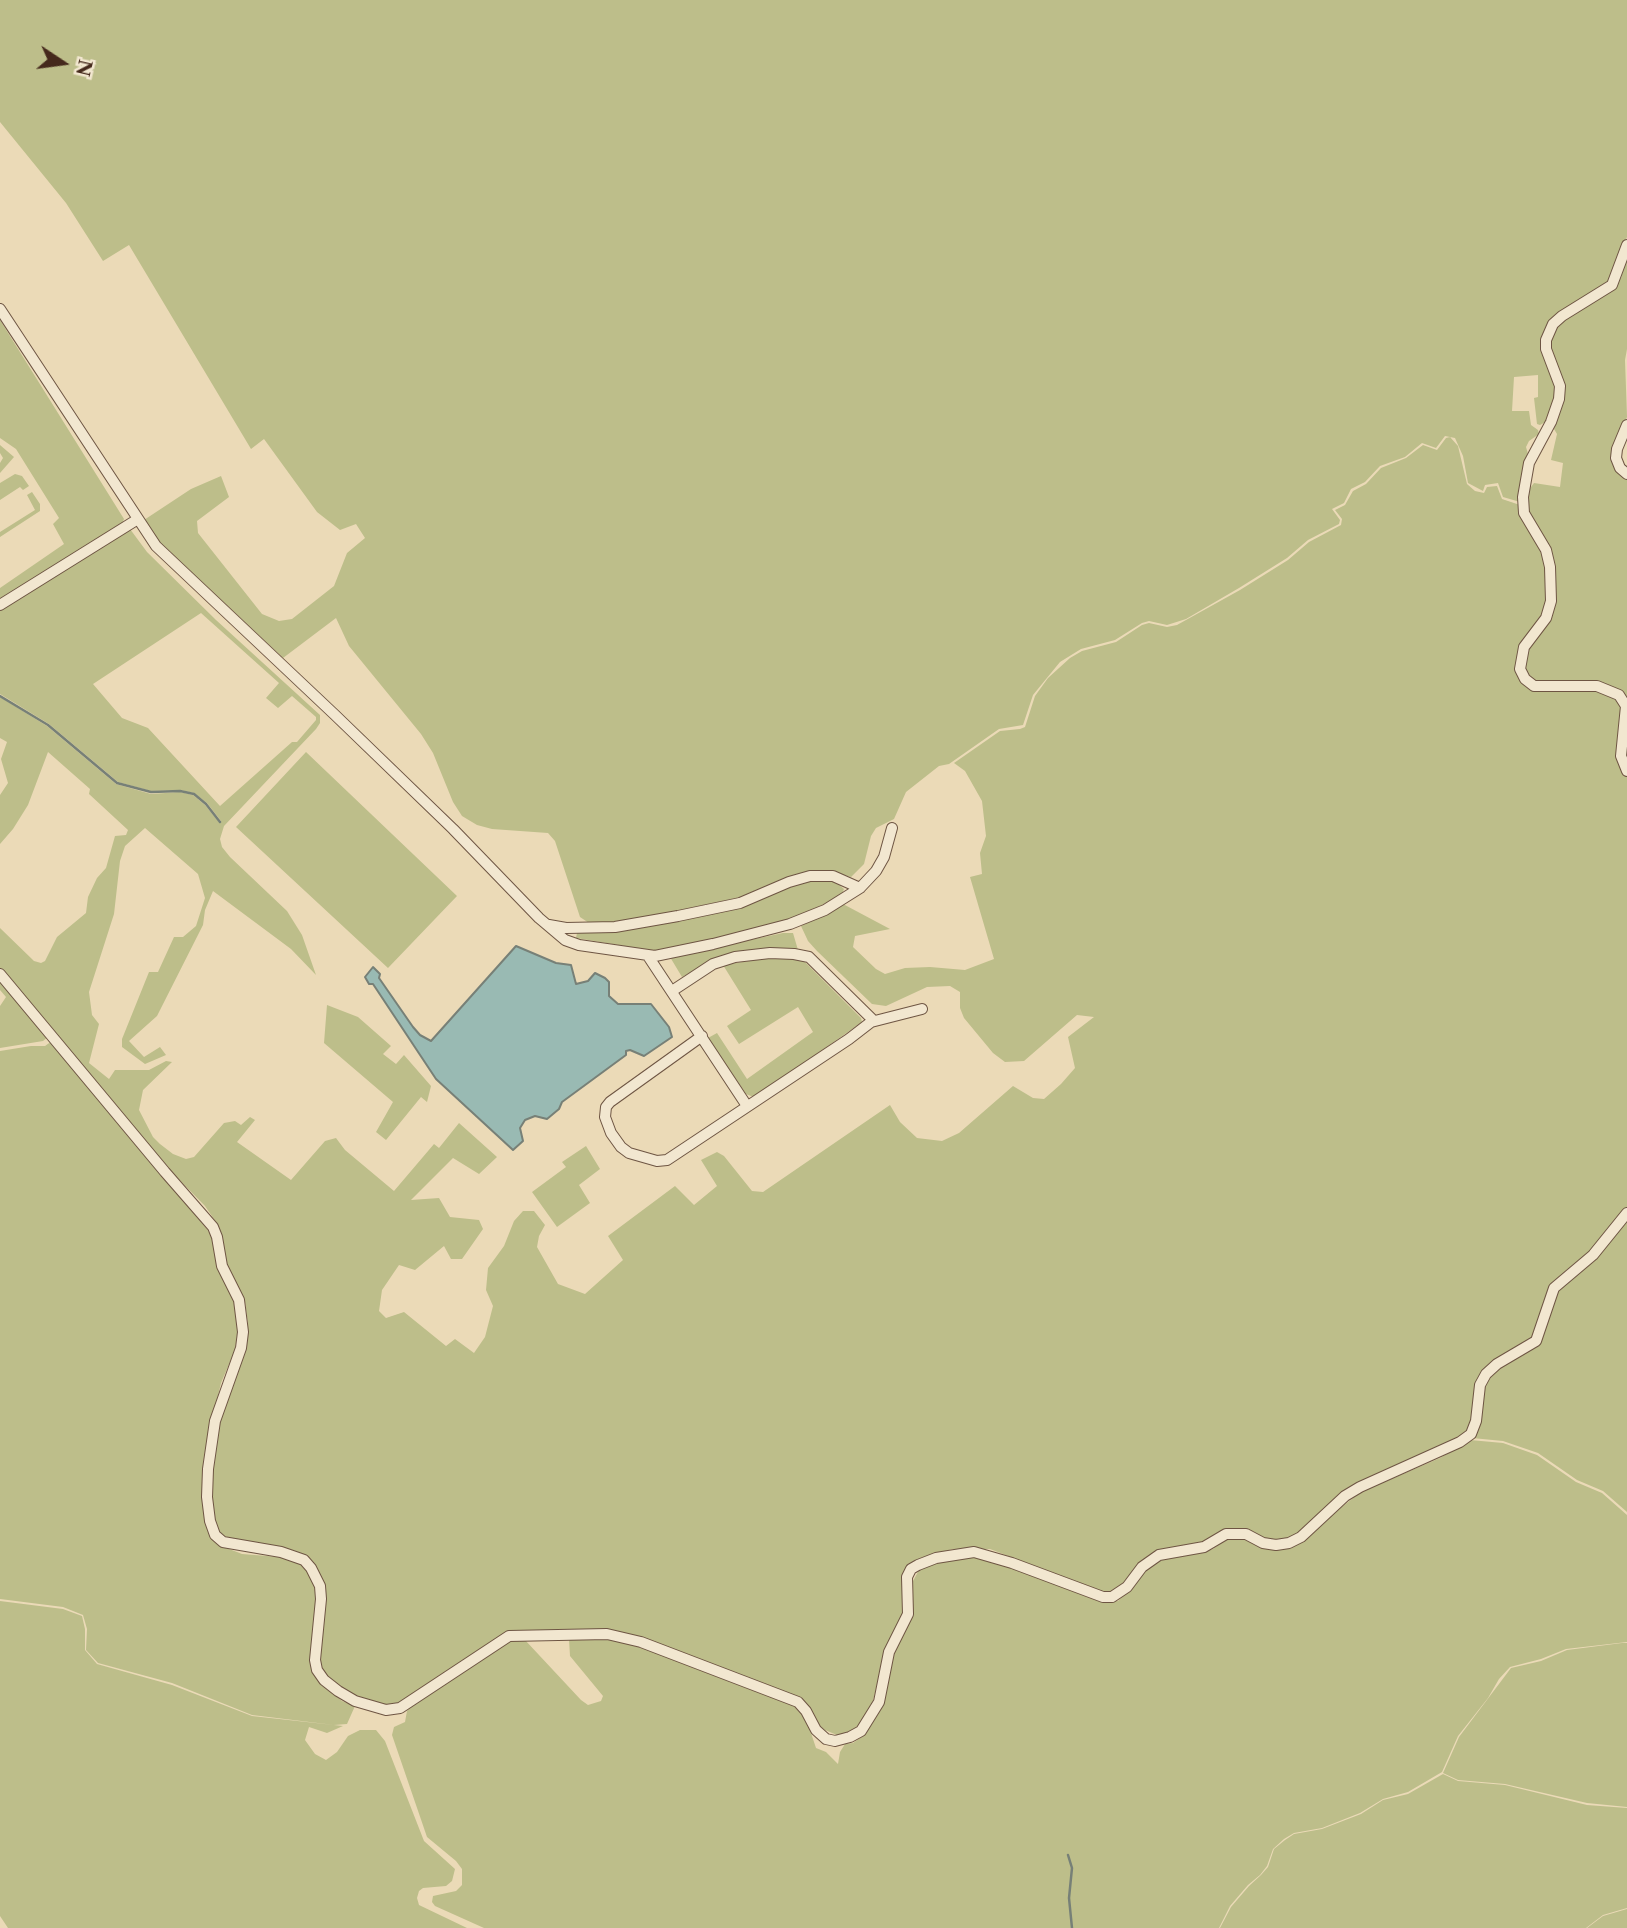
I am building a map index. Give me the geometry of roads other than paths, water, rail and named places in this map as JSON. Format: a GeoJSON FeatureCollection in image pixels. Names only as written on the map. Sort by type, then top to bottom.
{"type":"FeatureCollection","features":[{"type":"Feature","properties":{"kind":"street"},"geometry":{"type":"LineString","coordinates":[[1627,245],[1612,285],[1553,324],[1546,340],[1546,349],[1560,386],[1559,399],[1551,422],[1529,463],[1523,497],[1524,513],[1546,550],[1551,601],[1546,618],[1524,647],[1520,669],[1528,683],[1539,687],[1589,685],[1619,695],[1626,706],[1621,756],[1627,771]]}},
{"type":"Feature","properties":{"kind":"street"},"geometry":{"type":"LineString","coordinates":[[0,309],[156,547],[424,800],[565,940],[579,945],[649,956],[675,953],[790,924],[825,909],[860,888],[880,864],[892,828]]}},
{"type":"Feature","properties":{"kind":"street"},"geometry":{"type":"LineString","coordinates":[[1627,425],[1616,458],[1620,468],[1627,474]]}},
{"type":"Feature","properties":{"kind":"street"},"geometry":{"type":"LineString","coordinates":[[0,605],[138,519]]}},
{"type":"Feature","properties":{"kind":"street"},"geometry":{"type":"LineString","coordinates":[[548,925],[566,928],[615,927],[656,920],[740,903],[810,876],[832,876],[860,888]]}},
{"type":"Feature","properties":{"kind":"street"},"geometry":{"type":"LineString","coordinates":[[671,991],[713,964],[735,957],[770,953],[794,954],[808,957],[874,1021]]}},
{"type":"Feature","properties":{"kind":"street"},"geometry":{"type":"LineString","coordinates":[[649,956],[747,1105]]}},
{"type":"Feature","properties":{"kind":"street"},"geometry":{"type":"LineString","coordinates":[[0,974],[213,1227],[222,1266],[239,1300],[243,1332],[241,1348],[215,1421],[210,1453],[207,1497],[215,1535],[223,1542],[281,1552],[304,1560],[312,1568],[320,1587],[321,1599],[315,1660],[317,1670],[324,1680],[355,1701],[386,1710],[400,1708],[509,1636],[607,1634],[641,1642],[797,1702],[816,1730],[826,1739],[835,1741],[850,1737],[861,1731],[873,1716],[879,1702],[889,1652],[908,1614],[907,1577],[911,1569],[918,1564],[974,1552],[1012,1563],[1103,1597],[1112,1597],[1127,1587],[1142,1567],[1159,1555],[1204,1547],[1226,1534],[1246,1534],[1263,1543],[1276,1545],[1289,1543],[1301,1537],[1345,1496],[1360,1487],[1460,1442],[1471,1434],[1476,1420],[1480,1385],[1486,1374],[1497,1364],[1536,1341],[1554,1288],[1593,1255],[1627,1213]]}},
{"type":"Feature","properties":{"kind":"street"},"geometry":{"type":"LineString","coordinates":[[702,1037],[606,1107],[605,1117],[611,1133],[629,1153],[657,1161],[667,1160],[874,1021],[922,1009]]}},
{"type":"Feature","properties":{"kind":"water"},"geometry":{"type":"Polygon","coordinates":[[[516,946],[556,963],[571,965],[576,984],[588,981],[595,973],[605,978],[609,982],[609,996],[618,1004],[651,1004],[669,1027],[672,1037],[644,1056],[626,1051],[626,1055],[562,1102],[559,1109],[547,1119],[535,1116],[525,1120],[520,1128],[523,1141],[513,1150],[436,1079],[373,984],[369,984],[365,977],[373,967],[413,1027],[431,1041],[516,946]]]}},
{"type":"Feature","properties":{"kind":"waterway"},"geometry":{"type":"LineString","coordinates":[[0,696],[48,725],[117,783],[151,792],[180,791],[194,794],[220,822]]}},
{"type":"Feature","properties":{"kind":"waterway"},"geometry":{"type":"LineString","coordinates":[[1068,1855],[1072,1868],[1069,1898],[1072,1928]]}}]}
